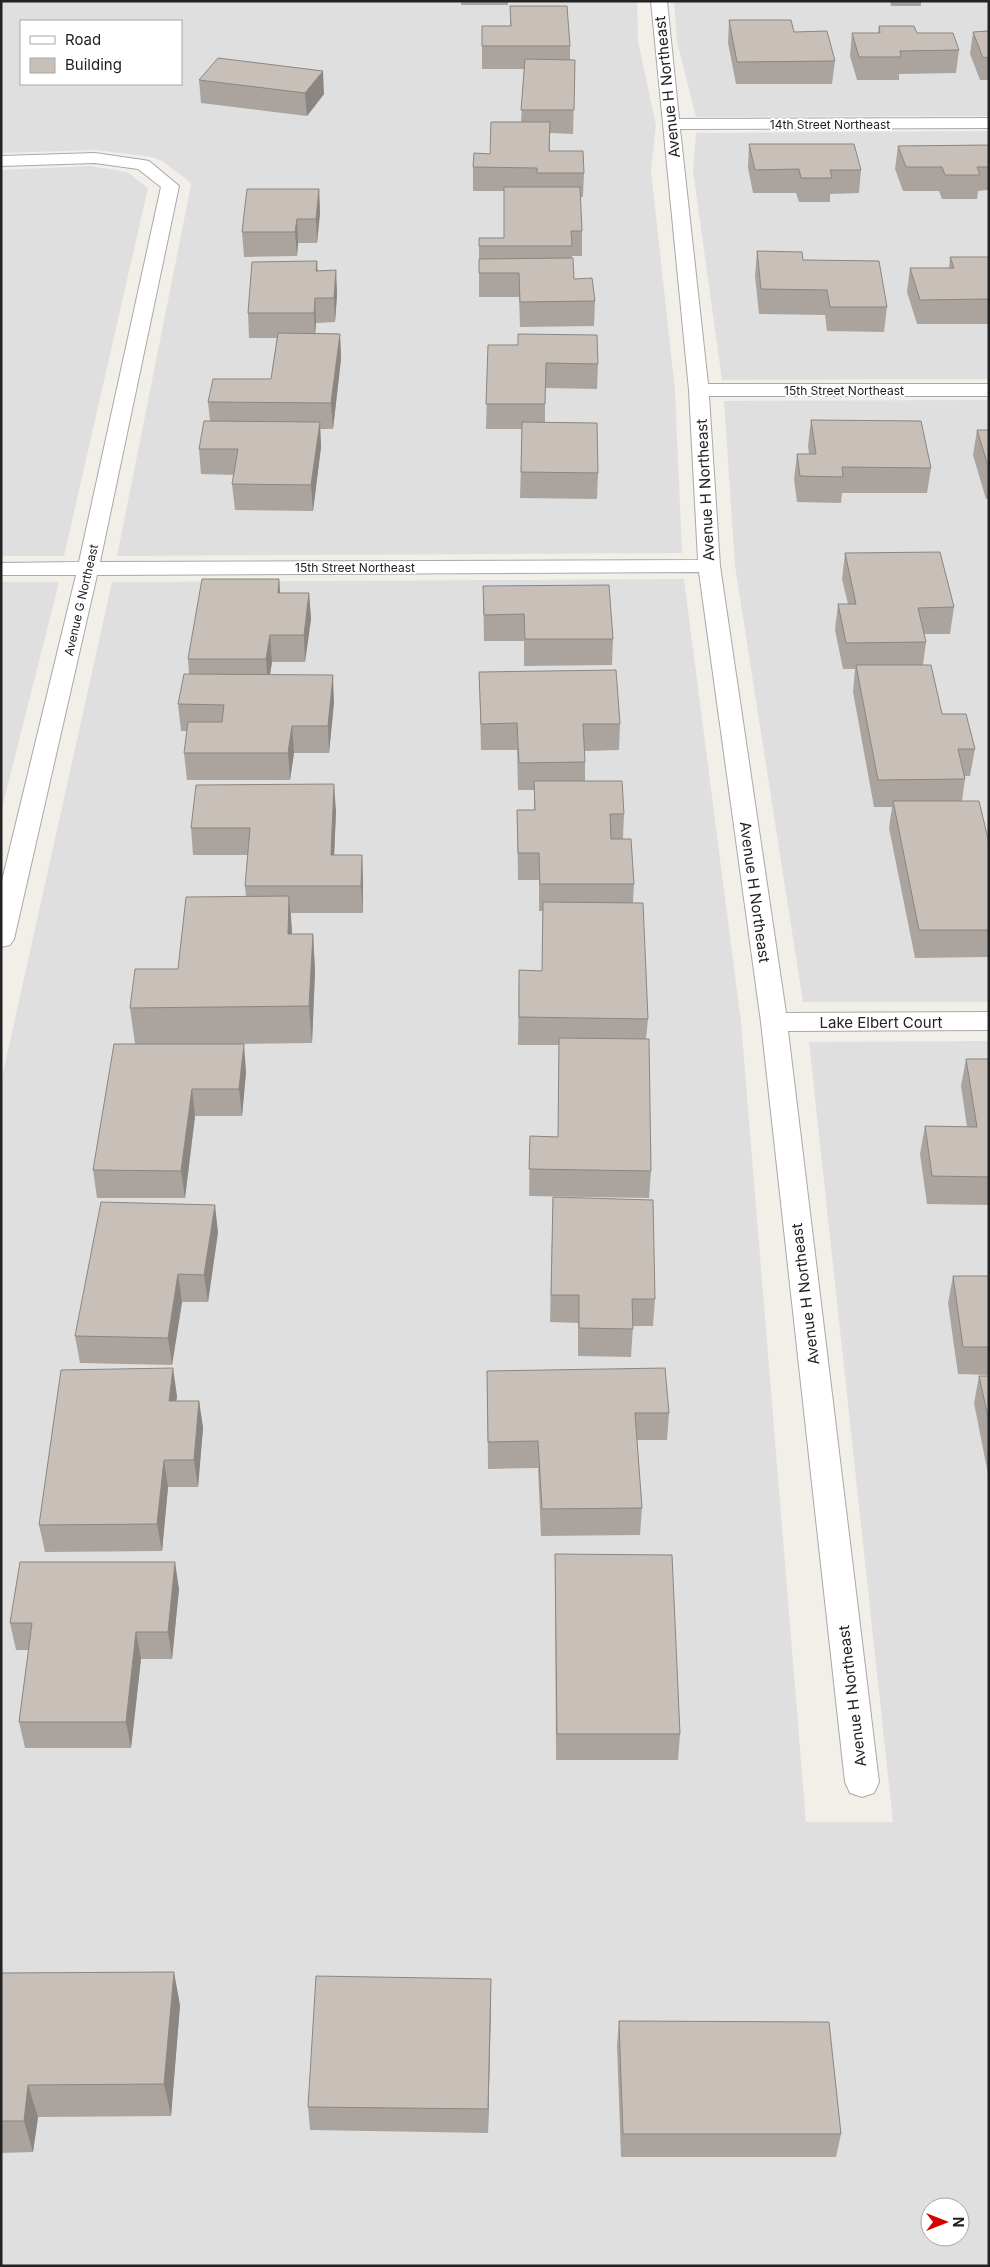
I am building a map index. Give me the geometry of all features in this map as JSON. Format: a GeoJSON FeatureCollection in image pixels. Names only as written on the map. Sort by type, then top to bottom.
{"type":"FeatureCollection","features":[{"type":"Feature","properties":{"kind":"street","name":"Avenue H Northeast"},"geometry":{"type":"LineString","coordinates":[[659,1],[699,390],[709,566],[774,1022],[862,1782]]}},
{"type":"Feature","properties":{"kind":"street","name":"14th Street Northeast"},"geometry":{"type":"LineString","coordinates":[[671,124],[989,123]]}},
{"type":"Feature","properties":{"kind":"street","name":"Avenue G Northeast"},"geometry":{"type":"LineString","coordinates":[[1,161],[95,158],[143,165],[170,186],[88,569],[1,939]]}},
{"type":"Feature","properties":{"kind":"street","name":"15th Street Northeast"},"geometry":{"type":"LineString","coordinates":[[699,390],[989,390]]}},
{"type":"Feature","properties":{"kind":"street","name":"15th Street Northeast"},"geometry":{"type":"LineString","coordinates":[[1,569],[709,566]]}},
{"type":"Feature","properties":{"kind":"street","name":"Lake Elbert Court"},"geometry":{"type":"LineString","coordinates":[[774,1022],[989,1021]]}},
{"type":"Feature","properties":{"kind":"shaded area"},"geometry":{"type":"Polygon","coordinates":[[[1,1],[637,1],[638,41],[656,125],[651,171],[675,390],[682,553],[117,556],[191,185],[189,181],[162,161],[152,157],[96,150],[1,153],[1,1]]]}},
{"type":"Feature","properties":{"kind":"shaded area"},"geometry":{"type":"Polygon","coordinates":[[[674,1],[989,1],[989,116],[696,117],[677,41],[674,1]]]}},
{"type":"Feature","properties":{"kind":"shaded area"},"geometry":{"type":"Polygon","coordinates":[[[989,131],[989,379],[722,380],[693,171],[696,133],[989,131]]]}},
{"type":"Feature","properties":{"kind":"shaded area"},"geometry":{"type":"Polygon","coordinates":[[[90,166],[127,172],[148,188],[64,556],[1,556],[1,170],[90,166]]]}},
{"type":"Feature","properties":{"kind":"shaded area"},"geometry":{"type":"Polygon","coordinates":[[[989,400],[989,1002],[803,1002],[735,566],[724,401],[989,400]]]}},
{"type":"Feature","properties":{"kind":"shaded area"},"geometry":{"type":"Polygon","coordinates":[[[684,579],[741,1022],[806,1822],[893,1822],[809,1042],[989,1041],[989,2266],[1,2266],[1,1082],[112,582],[684,579]]]}},
{"type":"Feature","properties":{"kind":"shaded area"},"geometry":{"type":"Polygon","coordinates":[[[1,582],[59,582],[1,812],[1,582]]]}},
{"type":"Feature","properties":{"kind":"building"},"geometry":{"type":"Polygon","coordinates":[[[510,6],[567,6],[570,46],[482,46],[482,26],[511,26],[510,6]]]}},
{"type":"Feature","properties":{"kind":"building"},"geometry":{"type":"Polygon","coordinates":[[[729,20],[791,20],[794,32],[827,31],[835,61],[737,62],[729,20]]]}},
{"type":"Feature","properties":{"kind":"building"},"geometry":{"type":"Polygon","coordinates":[[[879,26],[914,26],[917,33],[953,33],[959,50],[900,51],[901,57],[859,57],[852,33],[880,33],[879,26]]]}},
{"type":"Feature","properties":{"kind":"building"},"geometry":{"type":"Polygon","coordinates":[[[989,31],[989,57],[983,58],[973,32],[989,31]]]}},
{"type":"Feature","properties":{"kind":"building"},"geometry":{"type":"Polygon","coordinates":[[[218,58],[323,71],[305,93],[199,80],[218,58]]]}},
{"type":"Feature","properties":{"kind":"building"},"geometry":{"type":"Polygon","coordinates":[[[525,59],[575,60],[574,110],[521,110],[525,59]]]}},
{"type":"Feature","properties":{"kind":"building"},"geometry":{"type":"Polygon","coordinates":[[[491,122],[550,122],[549,151],[583,151],[584,173],[537,173],[537,168],[473,167],[474,153],[490,154],[491,122]]]}},
{"type":"Feature","properties":{"kind":"building"},"geometry":{"type":"Polygon","coordinates":[[[749,144],[854,144],[861,170],[830,170],[832,178],[801,178],[799,169],[755,170],[749,144]]]}},
{"type":"Feature","properties":{"kind":"building"},"geometry":{"type":"Polygon","coordinates":[[[989,145],[989,167],[977,167],[980,175],[945,175],[942,167],[906,167],[898,146],[989,145]]]}},
{"type":"Feature","properties":{"kind":"building"},"geometry":{"type":"Polygon","coordinates":[[[504,187],[580,187],[582,231],[571,231],[572,246],[479,246],[479,238],[504,238],[504,187]]]}},
{"type":"Feature","properties":{"kind":"building"},"geometry":{"type":"Polygon","coordinates":[[[247,189],[319,189],[316,219],[297,219],[295,232],[242,232],[247,189]]]}},
{"type":"Feature","properties":{"kind":"building"},"geometry":{"type":"Polygon","coordinates":[[[757,251],[802,252],[803,260],[879,261],[887,307],[830,307],[827,290],[761,289],[757,251]]]}},
{"type":"Feature","properties":{"kind":"building"},"geometry":{"type":"Polygon","coordinates":[[[950,257],[989,257],[989,299],[920,300],[910,268],[954,268],[950,257]]]}},
{"type":"Feature","properties":{"kind":"building"},"geometry":{"type":"Polygon","coordinates":[[[573,258],[574,279],[592,278],[595,301],[520,302],[519,273],[479,273],[479,259],[573,258]]]}},
{"type":"Feature","properties":{"kind":"building"},"geometry":{"type":"Polygon","coordinates":[[[317,261],[316,271],[336,270],[334,298],[315,298],[314,313],[248,313],[252,262],[317,261]]]}},
{"type":"Feature","properties":{"kind":"building"},"geometry":{"type":"Polygon","coordinates":[[[278,333],[340,334],[331,403],[208,402],[213,379],[271,379],[278,333]]]}},
{"type":"Feature","properties":{"kind":"building"},"geometry":{"type":"Polygon","coordinates":[[[518,334],[597,335],[598,364],[546,363],[545,404],[486,404],[488,345],[518,345],[518,334]]]}},
{"type":"Feature","properties":{"kind":"building"},"geometry":{"type":"Polygon","coordinates":[[[811,420],[921,421],[931,468],[842,467],[843,477],[800,476],[797,454],[816,454],[811,420]]]}},
{"type":"Feature","properties":{"kind":"building"},"geometry":{"type":"Polygon","coordinates":[[[204,421],[320,422],[311,485],[232,484],[238,449],[199,449],[204,421]]]}},
{"type":"Feature","properties":{"kind":"building"},"geometry":{"type":"Polygon","coordinates":[[[522,422],[597,423],[598,473],[521,472],[522,422]]]}},
{"type":"Feature","properties":{"kind":"building"},"geometry":{"type":"Polygon","coordinates":[[[977,430],[989,430],[989,469],[977,430]]]}},
{"type":"Feature","properties":{"kind":"building"},"geometry":{"type":"Polygon","coordinates":[[[940,552],[954,607],[918,608],[926,642],[846,643],[838,604],[856,604],[845,553],[940,552]]]}},
{"type":"Feature","properties":{"kind":"building"},"geometry":{"type":"Polygon","coordinates":[[[202,579],[279,579],[278,593],[309,593],[304,635],[270,635],[266,659],[188,659],[202,579]]]}},
{"type":"Feature","properties":{"kind":"building"},"geometry":{"type":"Polygon","coordinates":[[[609,585],[613,639],[525,639],[524,614],[484,615],[483,586],[609,585]]]}},
{"type":"Feature","properties":{"kind":"building"},"geometry":{"type":"Polygon","coordinates":[[[856,665],[931,665],[942,714],[966,714],[975,749],[958,749],[965,779],[878,780],[856,665]]]}},
{"type":"Feature","properties":{"kind":"building"},"geometry":{"type":"Polygon","coordinates":[[[616,670],[620,724],[583,724],[585,762],[519,763],[517,723],[481,724],[479,672],[616,670]]]}},
{"type":"Feature","properties":{"kind":"building"},"geometry":{"type":"Polygon","coordinates":[[[184,674],[333,675],[328,726],[292,726],[288,753],[184,753],[188,722],[222,722],[224,705],[178,704],[184,674]]]}},
{"type":"Feature","properties":{"kind":"building"},"geometry":{"type":"Polygon","coordinates":[[[534,781],[622,781],[624,814],[610,814],[611,839],[631,839],[634,884],[540,884],[539,853],[518,853],[517,810],[535,810],[534,781]]]}},
{"type":"Feature","properties":{"kind":"building"},"geometry":{"type":"Polygon","coordinates":[[[334,784],[331,855],[362,855],[361,886],[245,886],[250,828],[191,828],[196,785],[334,784]]]}},
{"type":"Feature","properties":{"kind":"building"},"geometry":{"type":"Polygon","coordinates":[[[893,801],[979,801],[989,843],[989,930],[919,930],[893,801]]]}},
{"type":"Feature","properties":{"kind":"building"},"geometry":{"type":"Polygon","coordinates":[[[289,896],[288,934],[313,934],[309,1006],[130,1008],[135,969],[178,969],[186,897],[289,896]]]}},
{"type":"Feature","properties":{"kind":"building"},"geometry":{"type":"Polygon","coordinates":[[[543,902],[643,903],[648,1019],[519,1017],[519,970],[542,971],[543,902]]]}},
{"type":"Feature","properties":{"kind":"building"},"geometry":{"type":"Polygon","coordinates":[[[559,1038],[649,1039],[651,1171],[529,1169],[530,1136],[558,1137],[559,1038]]]}},
{"type":"Feature","properties":{"kind":"building"},"geometry":{"type":"Polygon","coordinates":[[[114,1044],[244,1044],[239,1089],[192,1089],[181,1171],[93,1170],[114,1044]]]}},
{"type":"Feature","properties":{"kind":"building"},"geometry":{"type":"Polygon","coordinates":[[[966,1059],[989,1059],[989,1177],[932,1176],[925,1126],[977,1127],[966,1059]]]}},
{"type":"Feature","properties":{"kind":"building"},"geometry":{"type":"Polygon","coordinates":[[[553,1197],[653,1200],[655,1299],[632,1299],[633,1329],[579,1328],[579,1295],[551,1295],[553,1197]]]}},
{"type":"Feature","properties":{"kind":"building"},"geometry":{"type":"Polygon","coordinates":[[[101,1202],[215,1205],[204,1275],[178,1274],[168,1338],[75,1336],[101,1202]]]}},
{"type":"Feature","properties":{"kind":"building"},"geometry":{"type":"Polygon","coordinates":[[[953,1276],[989,1276],[989,1347],[963,1347],[953,1276]]]}},
{"type":"Feature","properties":{"kind":"building"},"geometry":{"type":"Polygon","coordinates":[[[173,1368],[169,1401],[199,1401],[194,1460],[164,1460],[157,1524],[39,1525],[61,1370],[173,1368]]]}},
{"type":"Feature","properties":{"kind":"building"},"geometry":{"type":"Polygon","coordinates":[[[665,1368],[669,1413],[635,1413],[642,1508],[542,1509],[538,1441],[488,1442],[487,1371],[665,1368]]]}},
{"type":"Feature","properties":{"kind":"building"},"geometry":{"type":"Polygon","coordinates":[[[979,1376],[989,1376],[989,1422],[979,1376]]]}},
{"type":"Feature","properties":{"kind":"building"},"geometry":{"type":"Polygon","coordinates":[[[555,1554],[672,1555],[680,1734],[557,1734],[555,1554]]]}},
{"type":"Feature","properties":{"kind":"building"},"geometry":{"type":"Polygon","coordinates":[[[20,1562],[175,1562],[168,1632],[136,1632],[126,1722],[19,1722],[32,1623],[10,1623],[20,1562]]]}},
{"type":"Feature","properties":{"kind":"building"},"geometry":{"type":"Polygon","coordinates":[[[174,1972],[164,2084],[28,2085],[24,2121],[1,2121],[1,1973],[174,1972]]]}},
{"type":"Feature","properties":{"kind":"building"},"geometry":{"type":"Polygon","coordinates":[[[316,1976],[491,1979],[488,2109],[308,2107],[316,1976]]]}},
{"type":"Feature","properties":{"kind":"building"},"geometry":{"type":"Polygon","coordinates":[[[619,2021],[829,2022],[841,2134],[623,2134],[619,2021]]]}}]}
